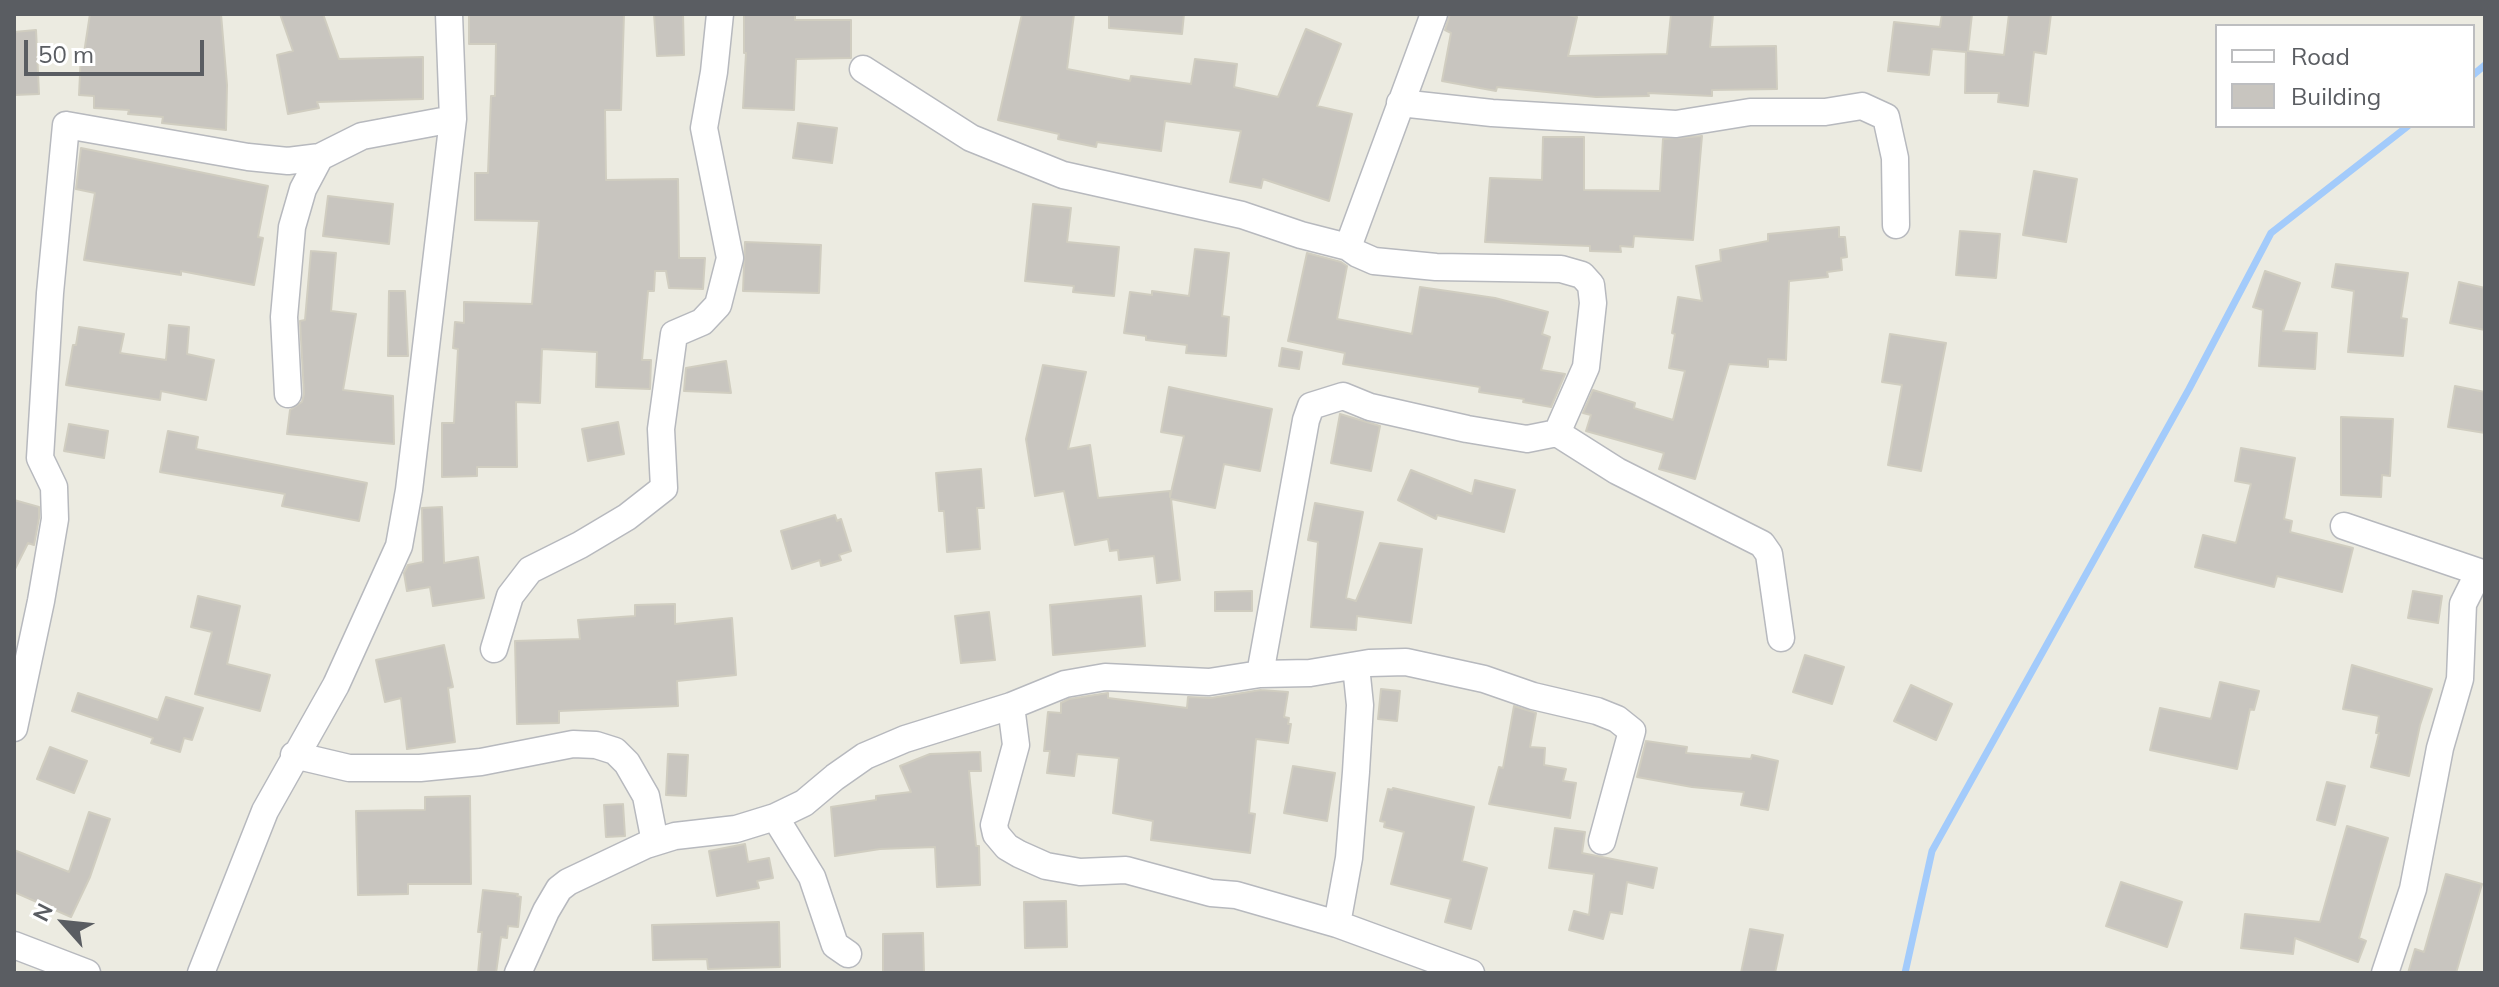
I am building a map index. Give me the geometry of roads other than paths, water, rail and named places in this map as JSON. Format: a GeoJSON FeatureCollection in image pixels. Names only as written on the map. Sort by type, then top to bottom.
{"type":"FeatureCollection","features":[{"type":"Feature","properties":{"kind":"street"},"geometry":{"type":"LineString","coordinates":[[201,973],[265,811],[336,685],[399,546],[409,490],[453,119],[449,14]]}},
{"type":"Feature","properties":{"kind":"street"},"geometry":{"type":"LineString","coordinates":[[494,649],[510,596],[530,570],[615,524],[664,488],[661,429],[674,334],[702,322],[718,305],[730,258],[704,128],[720,14]]}},
{"type":"Feature","properties":{"kind":"street"},"geometry":{"type":"LineString","coordinates":[[1348,247],[1434,14]]}},
{"type":"Feature","properties":{"kind":"street"},"geometry":{"type":"LineString","coordinates":[[863,69],[971,138],[1063,175],[1242,215],[1348,247],[1374,261],[1436,267],[1561,269],[1582,275],[1591,285],[1593,303],[1586,367],[1557,433]]}},
{"type":"Feature","properties":{"kind":"street"},"geometry":{"type":"LineString","coordinates":[[1400,103],[1507,114],[1676,124],[1750,112],[1825,112],[1862,106],[1886,117],[1895,158],[1896,225]]}},
{"type":"Feature","properties":{"kind":"street"},"geometry":{"type":"LineString","coordinates":[[14,728],[55,519],[54,487],[40,458],[50,293],[66,125],[248,157],[288,161],[320,157],[362,136],[453,119]]}},
{"type":"Feature","properties":{"kind":"street"},"geometry":{"type":"LineString","coordinates":[[288,394],[284,317],[292,227],[303,189],[320,157]]}},
{"type":"Feature","properties":{"kind":"street"},"geometry":{"type":"LineString","coordinates":[[1260,674],[1306,420],[1311,406],[1343,396],[1370,407],[1467,429],[1527,439],[1557,433],[1617,471],[1762,544],[1769,554],[1781,638]]}},
{"type":"Feature","properties":{"kind":"street"},"geometry":{"type":"LineString","coordinates":[[2344,526],[2482,573],[2467,592],[2463,604],[2460,679],[2440,748],[2415,878],[2385,973]]}},
{"type":"Feature","properties":{"kind":"street"},"geometry":{"type":"LineString","coordinates":[[518,973],[559,889],[568,882],[655,842],[675,836],[736,829],[775,817],[804,803],[865,756],[905,739],[1011,706],[1065,684],[1105,677],[1209,682],[1260,674],[1310,673],[1369,663],[1406,662],[1484,679],[1533,696],[1597,711],[1630,728],[1632,736],[1602,841]]}},
{"type":"Feature","properties":{"kind":"street"},"geometry":{"type":"LineString","coordinates":[[1337,924],[1349,858],[1356,772],[1360,705],[1356,666]]}},
{"type":"Feature","properties":{"kind":"street"},"geometry":{"type":"LineString","coordinates":[[1011,706],[1016,745],[994,825],[996,834],[1007,847],[1046,866],[1080,872],[1126,870],[1211,893],[1249,899],[1337,924],[1471,973]]}},
{"type":"Feature","properties":{"kind":"street"},"geometry":{"type":"LineString","coordinates":[[294,755],[349,768],[420,768],[481,762],[573,744],[596,745],[615,751],[627,763],[646,796],[655,842]]}},
{"type":"Feature","properties":{"kind":"street"},"geometry":{"type":"LineString","coordinates":[[775,817],[812,877],[835,945],[848,954]]}},
{"type":"Feature","properties":{"kind":"street"},"geometry":{"type":"LineString","coordinates":[[14,945],[87,973]]}},
{"type":"Feature","properties":{"kind":"waterway"},"geometry":{"type":"LineString","coordinates":[[2475,73],[2485,65]]}},
{"type":"Feature","properties":{"kind":"waterway"},"geometry":{"type":"LineString","coordinates":[[1905,973],[1932,851],[2189,389],[2271,233],[2405,128]]}}]}
